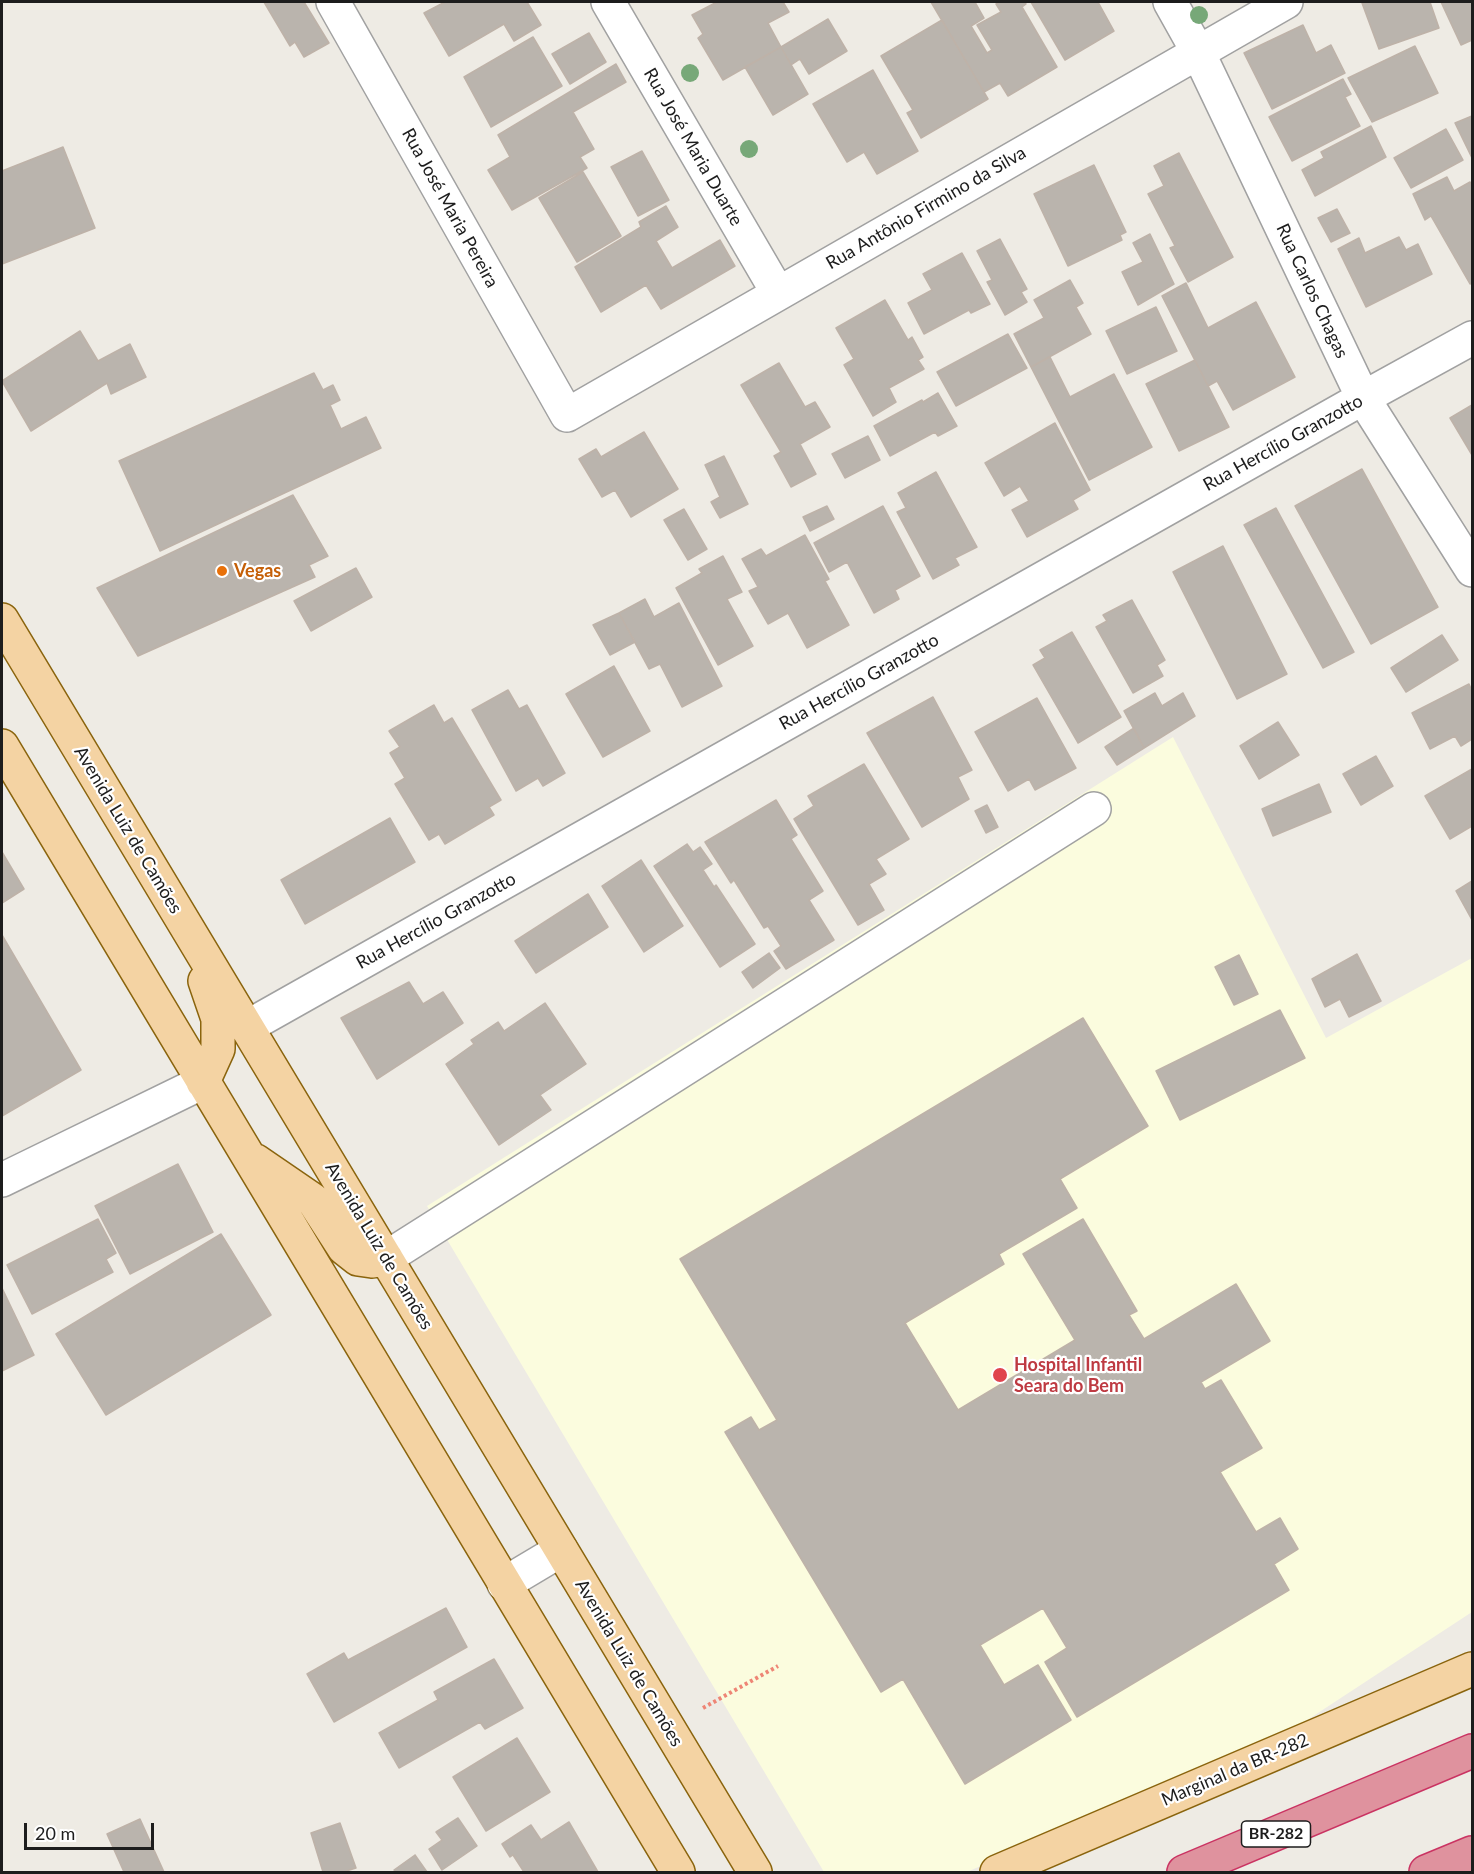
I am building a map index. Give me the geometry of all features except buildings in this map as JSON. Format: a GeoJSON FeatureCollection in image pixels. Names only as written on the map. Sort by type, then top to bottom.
{"type":"FeatureCollection","features":[{"type":"Feature","properties":{"kind":"highway","name":"BR-282"},"geometry":{"type":"LineString","coordinates":[[1184,1872],[1473,1751]]}},
{"type":"Feature","properties":{"kind":"highway"},"geometry":{"type":"LineString","coordinates":[[1426,1872],[1473,1853]]}},
{"type":"Feature","properties":{"kind":"main road","name":"Avenida Luiz de Camões"},"geometry":{"type":"LineString","coordinates":[[2,620],[755,1872]]}},
{"type":"Feature","properties":{"kind":"main road"},"geometry":{"type":"LineString","coordinates":[[71,736],[135,865],[207,984],[218,1019],[218,1048],[203,1082]]}},
{"type":"Feature","properties":{"kind":"main road"},"geometry":{"type":"LineString","coordinates":[[2,746],[678,1872]]}},
{"type":"Feature","properties":{"kind":"main road"},"geometry":{"type":"LineString","coordinates":[[247,1155],[313,1200],[344,1248],[358,1259],[372,1261],[386,1258]]}},
{"type":"Feature","properties":{"kind":"main road","name":"Marginal da BR-282"},"geometry":{"type":"LineString","coordinates":[[997,1872],[1473,1669]]}},
{"type":"Feature","properties":{"kind":"street","name":"Rua José Maria Pereira"},"geometry":{"type":"LineString","coordinates":[[333,2],[567,415]]}},
{"type":"Feature","properties":{"kind":"street","name":"Rua José Maria Duarte"},"geometry":{"type":"LineString","coordinates":[[608,2],[778,293]]}},
{"type":"Feature","properties":{"kind":"street","name":"Rua Carlos Chagas"},"geometry":{"type":"LineString","coordinates":[[1170,2],[1198,52],[1364,398],[1473,570]]}},
{"type":"Feature","properties":{"kind":"street","name":"Rua Antônio Firmino da Silva"},"geometry":{"type":"LineString","coordinates":[[567,415],[1286,2]]}},
{"type":"Feature","properties":{"kind":"street","name":"Rua Hercílio Granzotto"},"geometry":{"type":"LineString","coordinates":[[247,1028],[1473,338]]}},
{"type":"Feature","properties":{"kind":"street"},"geometry":{"type":"LineString","coordinates":[[386,1258],[1094,809]]}},
{"type":"Feature","properties":{"kind":"street"},"geometry":{"type":"LineString","coordinates":[[2,1180],[203,1082]]}},
{"type":"Feature","properties":{"kind":"street"},"geometry":{"type":"LineString","coordinates":[[504,1584],[561,1550]]}},
{"type":"Feature","properties":{"kind":"path"},"geometry":{"type":"LineString","coordinates":[[668,1727],[778,1666]]}},
{"type":"Feature","properties":{"kind":"shaded area","name":"Hospital Infantil Seara do Bem"},"geometry":{"type":"Polygon","coordinates":[[[1173,737],[1326,1038],[1472,958],[1472,1612],[1295,1728],[967,1872],[824,1872],[427,1206],[1173,737]]]}},
{"type":"Feature","properties":{"kind":"place","name":"Vegas"},"geometry":{"type":"Point","coordinates":[222,571]}},
{"type":"Feature","properties":{"kind":"place","name":"Hospital Infantil Seara do Bem"},"geometry":{"type":"Point","coordinates":[1000,1375]}}]}
